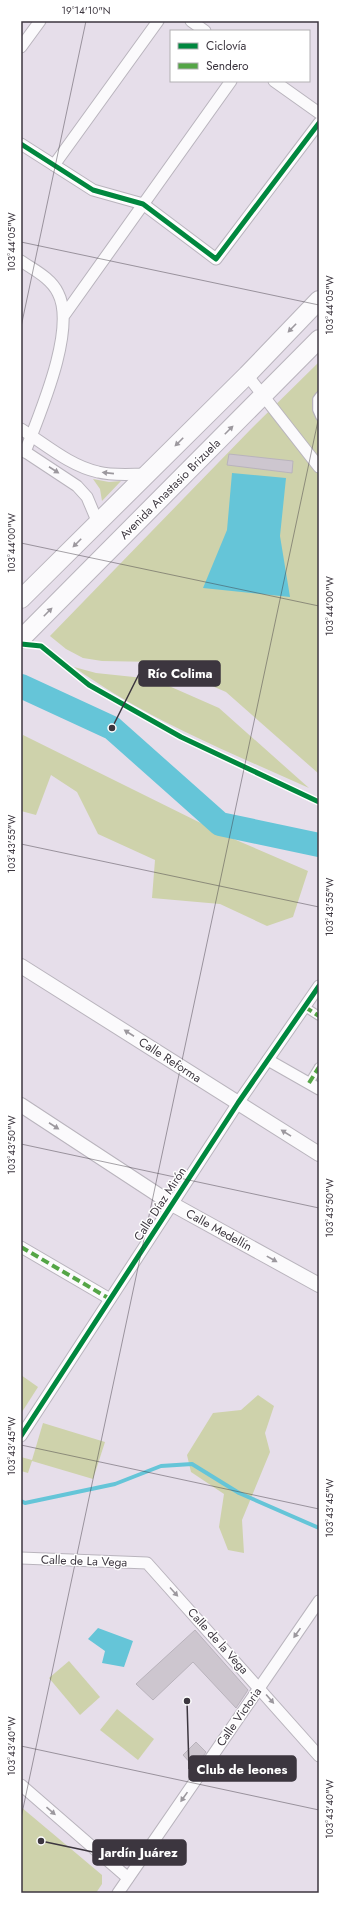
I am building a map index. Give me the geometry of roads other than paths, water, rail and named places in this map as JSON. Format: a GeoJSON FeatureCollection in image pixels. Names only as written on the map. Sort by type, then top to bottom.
{"type":"FeatureCollection","features":[{"type":"Feature","properties":{"kind":"main road"},"geometry":{"type":"LineString","coordinates":[[21,599],[247,375],[319,300]]}},
{"type":"Feature","properties":{"kind":"main road","name":"Avenida Anastasio Brizuela"},"geometry":{"type":"LineString","coordinates":[[21,639],[319,339]]}},
{"type":"Feature","properties":{"kind":"street"},"geometry":{"type":"LineString","coordinates":[[21,47],[40,21]]}},
{"type":"Feature","properties":{"kind":"street"},"geometry":{"type":"LineString","coordinates":[[54,166],[158,21]]}},
{"type":"Feature","properties":{"kind":"street"},"geometry":{"type":"LineString","coordinates":[[191,21],[204,30]]}},
{"type":"Feature","properties":{"kind":"street"},"geometry":{"type":"LineString","coordinates":[[65,314],[230,82]]}},
{"type":"Feature","properties":{"kind":"street"},"geometry":{"type":"LineString","coordinates":[[275,82],[319,113]]}},
{"type":"Feature","properties":{"kind":"street"},"geometry":{"type":"LineString","coordinates":[[21,144],[93,190],[144,204],[216,259],[319,123]]}},
{"type":"Feature","properties":{"kind":"street"},"geometry":{"type":"LineString","coordinates":[[21,261],[48,280],[58,292],[65,314],[59,352],[31,435],[23,450],[77,486],[87,497],[98,523]]}},
{"type":"Feature","properties":{"kind":"street"},"geometry":{"type":"LineString","coordinates":[[247,375],[319,467]]}},
{"type":"Feature","properties":{"kind":"street"},"geometry":{"type":"LineString","coordinates":[[21,428],[71,461],[97,472],[121,475],[147,474]]}},
{"type":"Feature","properties":{"kind":"street","name":"Calle Reforma"},"geometry":{"type":"LineString","coordinates":[[21,966],[319,1154]]}},
{"type":"Feature","properties":{"kind":"street","name":"Calle Díaz Mirón"},"geometry":{"type":"LineString","coordinates":[[21,1436],[238,1103],[319,986]]}},
{"type":"Feature","properties":{"kind":"street"},"geometry":{"type":"LineString","coordinates":[[305,1007],[319,1016]]}},
{"type":"Feature","properties":{"kind":"street"},"geometry":{"type":"LineString","coordinates":[[268,1060],[319,1089]]}},
{"type":"Feature","properties":{"kind":"street"},"geometry":{"type":"LineString","coordinates":[[309,1083],[319,1067]]}},
{"type":"Feature","properties":{"kind":"street","name":"Calle Medellín"},"geometry":{"type":"LineString","coordinates":[[21,1104],[172,1204],[319,1285]]}},
{"type":"Feature","properties":{"kind":"street"},"geometry":{"type":"LineString","coordinates":[[21,1248],[110,1300]]}},
{"type":"Feature","properties":{"kind":"street","name":"Calle de La Vega"},"geometry":{"type":"LineString","coordinates":[[21,1558],[147,1563]]}},
{"type":"Feature","properties":{"kind":"street","name":"Calle de la Vega"},"geometry":{"type":"LineString","coordinates":[[147,1563],[319,1756]]}},
{"type":"Feature","properties":{"kind":"street","name":"Calle Victoria"},"geometry":{"type":"LineString","coordinates":[[118,1893],[319,1600]]}},
{"type":"Feature","properties":{"kind":"street"},"geometry":{"type":"LineString","coordinates":[[21,1786],[128,1878]]}},
{"type":"Feature","properties":{"kind":"lane"},"geometry":{"type":"LineString","coordinates":[[319,395],[316,399],[316,410],[319,417]]}},
{"type":"Feature","properties":{"kind":"water"},"geometry":{"type":"Polygon","coordinates":[[[232,473],[286,478],[280,536],[290,597],[203,588],[227,530],[232,473]]]}},
{"type":"Feature","properties":{"kind":"water"},"geometry":{"type":"Polygon","coordinates":[[[98,1628],[133,1641],[124,1667],[102,1663],[105,1651],[88,1639],[98,1628]]]}},
{"type":"Feature","properties":{"kind":"waterway"},"geometry":{"type":"LineString","coordinates":[[21,686],[112,728],[220,824],[319,845]]}},
{"type":"Feature","properties":{"kind":"waterway"},"geometry":{"type":"LineString","coordinates":[[21,1501],[25,1503],[115,1484],[161,1466],[192,1464],[239,1493],[319,1528]]}},
{"type":"Feature","properties":{"kind":"place","name":"Río Colima"},"geometry":{"type":"Point","coordinates":[112,728]}},
{"type":"Feature","properties":{"kind":"place","name":"Club de leones"},"geometry":{"type":"Point","coordinates":[187,1701]}},
{"type":"Feature","properties":{"kind":"place","name":"Jardín Juárez"},"geometry":{"type":"Point","coordinates":[41,1841]}}]}
